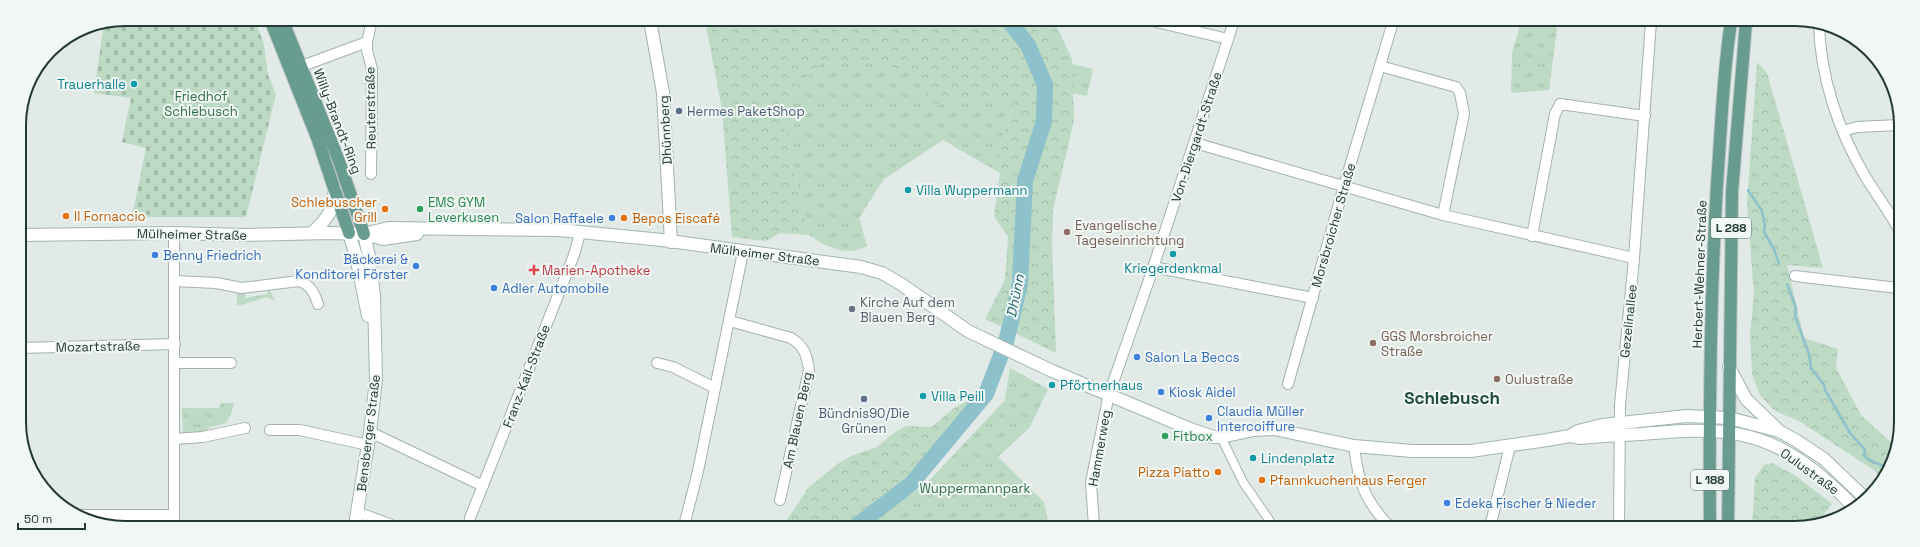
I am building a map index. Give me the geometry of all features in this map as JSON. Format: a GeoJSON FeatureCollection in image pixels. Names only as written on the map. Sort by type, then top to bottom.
{"type":"FeatureCollection","features":[{"type":"Feature","properties":{"kind":"main road","name":"Willy-Brandt-Ring"},"geometry":{"type":"LineString","coordinates":[[274,26],[296,68],[345,177],[364,234]]}},
{"type":"Feature","properties":{"kind":"main road","name":"Willy-Brandt-Ring"},"geometry":{"type":"LineString","coordinates":[[284,26],[318,140],[349,233]]}},
{"type":"Feature","properties":{"kind":"main road","name":"Dhünnberg"},"geometry":{"type":"LineString","coordinates":[[651,26],[663,93],[671,242]]}},
{"type":"Feature","properties":{"kind":"main road","name":"Herbert-Wehner-Straße"},"geometry":{"type":"LineString","coordinates":[[1710,521],[1709,416],[1716,192],[1731,26]]}},
{"type":"Feature","properties":{"kind":"main road","name":"L 288"},"geometry":{"type":"LineString","coordinates":[[1729,418],[1732,192],[1746,26]]}},
{"type":"Feature","properties":{"kind":"main road"},"geometry":{"type":"LineString","coordinates":[[312,233],[329,215],[334,203],[335,189]]}},
{"type":"Feature","properties":{"kind":"main road","name":"Mülheimer Straße"},"geometry":{"type":"LineString","coordinates":[[26,235],[174,233],[243,236],[312,233],[364,234],[388,228],[436,228],[454,230],[535,229],[580,232],[671,242],[843,264],[882,273],[901,284],[968,331],[995,345],[1050,370],[1190,429],[1213,437],[1221,437]]}},
{"type":"Feature","properties":{"kind":"main road","name":"Bensberger Straße"},"geometry":{"type":"LineString","coordinates":[[349,233],[356,256],[368,318],[375,340]]}},
{"type":"Feature","properties":{"kind":"main road","name":"Bensberger Straße"},"geometry":{"type":"LineString","coordinates":[[356,521],[370,432],[375,390],[374,296],[370,261],[364,234]]}},
{"type":"Feature","properties":{"kind":"main road"},"geometry":{"type":"LineString","coordinates":[[1730,367],[1746,399],[1779,431]]}},
{"type":"Feature","properties":{"kind":"main road","name":"Oulustraße"},"geometry":{"type":"LineString","coordinates":[[1221,437],[1254,430],[1274,429],[1354,446],[1412,451],[1471,451],[1570,436],[1578,431],[1590,427],[1687,416],[1709,416],[1729,418],[1779,431],[1824,459],[1862,495]]}},
{"type":"Feature","properties":{"kind":"main road","name":"L 188"},"geometry":{"type":"LineString","coordinates":[[1728,521],[1729,418]]}},
{"type":"Feature","properties":{"kind":"main road","name":"Oulustraße"},"geometry":{"type":"LineString","coordinates":[[1570,436],[1578,438],[1669,432],[1709,432],[1729,433],[1755,438],[1778,448],[1801,461],[1821,476],[1850,504]]}},
{"type":"Feature","properties":{"kind":"street","name":"Reuterstraße"},"geometry":{"type":"LineString","coordinates":[[370,26],[366,42],[366,50],[372,70],[371,174]]}},
{"type":"Feature","properties":{"kind":"street"},"geometry":{"type":"LineString","coordinates":[[1173,26],[1228,39]]}},
{"type":"Feature","properties":{"kind":"street","name":"Von-Diergardt-Straße"},"geometry":{"type":"LineString","coordinates":[[1109,394],[1195,143],[1232,26]]}},
{"type":"Feature","properties":{"kind":"street","name":"Morsbroicher Straße"},"geometry":{"type":"LineString","coordinates":[[1288,384],[1344,186],[1392,26]]}},
{"type":"Feature","properties":{"kind":"street","name":"Gezelinallee"},"geometry":{"type":"LineString","coordinates":[[1619,521],[1620,423],[1624,356],[1634,258],[1651,26]]}},
{"type":"Feature","properties":{"kind":"street"},"geometry":{"type":"LineString","coordinates":[[1820,29],[1824,67],[1835,111],[1843,131],[1866,176],[1894,218]]}},
{"type":"Feature","properties":{"kind":"street"},"geometry":{"type":"LineString","coordinates":[[296,68],[366,42]]}},
{"type":"Feature","properties":{"kind":"street"},"geometry":{"type":"LineString","coordinates":[[1380,66],[1456,87],[1460,93],[1464,114],[1443,215]]}},
{"type":"Feature","properties":{"kind":"street"},"geometry":{"type":"LineString","coordinates":[[1532,236],[1555,114],[1560,104],[1645,116]]}},
{"type":"Feature","properties":{"kind":"street"},"geometry":{"type":"LineString","coordinates":[[1843,131],[1857,127],[1894,125]]}},
{"type":"Feature","properties":{"kind":"street"},"geometry":{"type":"LineString","coordinates":[[1195,143],[1443,215],[1634,258]]}},
{"type":"Feature","properties":{"kind":"street","name":"Franz-Kail-Straße"},"geometry":{"type":"LineString","coordinates":[[470,518],[574,256],[580,232]]}},
{"type":"Feature","properties":{"kind":"street"},"geometry":{"type":"LineString","coordinates":[[93,516],[174,520],[174,233]]}},
{"type":"Feature","properties":{"kind":"street"},"geometry":{"type":"LineString","coordinates":[[685,521],[698,471],[743,252]]}},
{"type":"Feature","properties":{"kind":"street"},"geometry":{"type":"LineString","coordinates":[[1153,267],[1313,298]]}},
{"type":"Feature","properties":{"kind":"street"},"geometry":{"type":"LineString","coordinates":[[1795,276],[1894,288]]}},
{"type":"Feature","properties":{"kind":"street"},"geometry":{"type":"LineString","coordinates":[[174,281],[216,283],[242,288],[299,281],[303,282],[313,292],[318,304]]}},
{"type":"Feature","properties":{"kind":"street","name":"Am Blauen Berg"},"geometry":{"type":"LineString","coordinates":[[730,321],[791,338],[800,344],[807,353],[809,370],[780,500]]}},
{"type":"Feature","properties":{"kind":"street","name":"Mozartstraße"},"geometry":{"type":"LineString","coordinates":[[26,348],[175,344]]}},
{"type":"Feature","properties":{"kind":"street"},"geometry":{"type":"LineString","coordinates":[[175,363],[231,363]]}},
{"type":"Feature","properties":{"kind":"street"},"geometry":{"type":"LineString","coordinates":[[657,363],[673,367],[715,388]]}},
{"type":"Feature","properties":{"kind":"street","name":"Hammerweg"},"geometry":{"type":"LineString","coordinates":[[1094,521],[1091,482],[1109,394]]}},
{"type":"Feature","properties":{"kind":"street"},"geometry":{"type":"LineString","coordinates":[[174,439],[203,437],[246,428]]}},
{"type":"Feature","properties":{"kind":"street"},"geometry":{"type":"LineString","coordinates":[[270,430],[300,430],[368,445]]}},
{"type":"Feature","properties":{"kind":"street"},"geometry":{"type":"LineString","coordinates":[[370,432],[483,486]]}},
{"type":"Feature","properties":{"kind":"street"},"geometry":{"type":"LineString","coordinates":[[1221,437],[1243,482],[1270,521]]}},
{"type":"Feature","properties":{"kind":"street"},"geometry":{"type":"LineString","coordinates":[[1354,446],[1356,472],[1366,495],[1378,515],[1384,521]]}},
{"type":"Feature","properties":{"kind":"street"},"geometry":{"type":"LineString","coordinates":[[1491,521],[1510,446]]}},
{"type":"Feature","properties":{"kind":"street"},"geometry":{"type":"LineString","coordinates":[[357,512],[381,521]]}},
{"type":"Feature","properties":{"kind":"green space","name":"Friedhof Schlebusch"},"geometry":{"type":"Polygon","coordinates":[[[125,26],[257,26],[264,45],[268,75],[276,94],[246,217],[132,217],[146,148],[122,142],[131,98],[94,93],[103,28],[125,26]]]}},
{"type":"Feature","properties":{"kind":"green space"},"geometry":{"type":"Polygon","coordinates":[[[706,26],[1056,26],[1072,59],[1074,120],[1053,210],[1052,244],[1056,353],[985,319],[1005,280],[1008,237],[994,216],[1000,173],[1001,144],[1012,106],[983,97],[930,106],[920,76],[873,61],[822,63],[796,87],[783,122],[809,235],[780,233],[766,241],[732,237],[722,109],[706,26]]]}},
{"type":"Feature","properties":{"kind":"green space"},"geometry":{"type":"Polygon","coordinates":[[[1520,26],[1556,26],[1557,28],[1549,90],[1511,93],[1512,53],[1520,26]]]}},
{"type":"Feature","properties":{"kind":"green space"},"geometry":{"type":"Polygon","coordinates":[[[873,61],[920,76],[931,106],[983,97],[1012,106],[1001,144],[1000,173],[943,140],[884,179],[859,218],[867,246],[852,251],[844,251],[830,247],[809,235],[783,122],[796,87],[822,63],[873,61]]]}},
{"type":"Feature","properties":{"kind":"green space"},"geometry":{"type":"Polygon","coordinates":[[[1757,62],[1767,73],[1823,268],[1787,265],[1804,338],[1838,349],[1836,368],[1861,415],[1892,443],[1879,475],[1874,470],[1799,421],[1775,411],[1760,395],[1752,374],[1750,335],[1754,294],[1747,203],[1757,62]]]}},
{"type":"Feature","properties":{"kind":"green space"},"geometry":{"type":"Polygon","coordinates":[[[1068,63],[1093,69],[1087,96],[1071,93],[1068,63]]]}},
{"type":"Feature","properties":{"kind":"green space"},"geometry":{"type":"Polygon","coordinates":[[[268,287],[275,301],[267,297],[237,306],[237,291],[245,292],[245,298],[268,294],[266,288],[268,287]]]}},
{"type":"Feature","properties":{"kind":"green space","name":"Wuppermannpark"},"geometry":{"type":"Polygon","coordinates":[[[1010,368],[1048,389],[1030,427],[998,457],[1044,502],[1048,521],[873,521],[927,483],[1005,400],[1010,368]]]}},
{"type":"Feature","properties":{"kind":"green space"},"geometry":{"type":"Polygon","coordinates":[[[977,396],[982,402],[969,415],[952,438],[923,470],[849,521],[786,521],[808,488],[839,463],[854,455],[877,447],[895,432],[907,426],[932,427],[954,408],[977,396]]]}},
{"type":"Feature","properties":{"kind":"green space"},"geometry":{"type":"Polygon","coordinates":[[[221,403],[234,403],[231,414],[226,423],[210,427],[204,434],[183,434],[182,408],[219,408],[221,403]]]}},
{"type":"Feature","properties":{"kind":"green space"},"geometry":{"type":"Polygon","coordinates":[[[1772,463],[1796,476],[1832,504],[1821,518],[1801,521],[1752,521],[1755,478],[1764,465],[1772,463]]]}},
{"type":"Feature","properties":{"kind":"waterway","name":"Dhünn"},"geometry":{"type":"LineString","coordinates":[[863,521],[911,484],[986,394],[1006,342],[1020,284],[1025,181],[1044,121],[1045,85],[1028,45],[1013,26]]}},
{"type":"Feature","properties":{"kind":"waterway"},"geometry":{"type":"LineString","coordinates":[[1748,190],[1762,211],[1765,225],[1764,232],[1774,249],[1779,264]]}},
{"type":"Feature","properties":{"kind":"waterway"},"geometry":{"type":"LineString","coordinates":[[1787,284],[1796,308],[1795,316],[1809,354],[1811,368],[1824,385],[1825,390],[1850,433],[1865,450],[1864,455],[1869,460],[1884,466]]}},
{"type":"Feature","properties":{"kind":"place","name":"Trauerhalle"},"geometry":{"type":"Point","coordinates":[134,84]}},
{"type":"Feature","properties":{"kind":"place","name":"Hermes PaketShop"},"geometry":{"type":"Point","coordinates":[679,111]}},
{"type":"Feature","properties":{"kind":"place","name":"Villa Wuppermann"},"geometry":{"type":"Point","coordinates":[908,190]}},
{"type":"Feature","properties":{"kind":"place","name":"Schlebuscher Grill"},"geometry":{"type":"Point","coordinates":[385,209]}},
{"type":"Feature","properties":{"kind":"place","name":"EMS GYM Leverkusen"},"geometry":{"type":"Point","coordinates":[420,209]}},
{"type":"Feature","properties":{"kind":"place","name":"Il Fornaccio"},"geometry":{"type":"Point","coordinates":[66,216]}},
{"type":"Feature","properties":{"kind":"place","name":"Salon Raffaele"},"geometry":{"type":"Point","coordinates":[612,218]}},
{"type":"Feature","properties":{"kind":"place","name":"Bepos Eiscafé"},"geometry":{"type":"Point","coordinates":[624,218]}},
{"type":"Feature","properties":{"kind":"place","name":"Evangelische Tageseinrichtung"},"geometry":{"type":"Point","coordinates":[1067,232]}},
{"type":"Feature","properties":{"kind":"place","name":"Kriegerdenkmal"},"geometry":{"type":"Point","coordinates":[1173,254]}},
{"type":"Feature","properties":{"kind":"place","name":"Benny Friedrich"},"geometry":{"type":"Point","coordinates":[155,255]}},
{"type":"Feature","properties":{"kind":"place","name":"Bäckerei & Konditorei Förster"},"geometry":{"type":"Point","coordinates":[416,266]}},
{"type":"Feature","properties":{"kind":"place","name":"Marien-Apotheke"},"geometry":{"type":"Point","coordinates":[534,270]}},
{"type":"Feature","properties":{"kind":"place","name":"Adler Automobile"},"geometry":{"type":"Point","coordinates":[494,288]}},
{"type":"Feature","properties":{"kind":"place","name":"Kirche Auf dem Blauen Berg"},"geometry":{"type":"Point","coordinates":[852,309]}},
{"type":"Feature","properties":{"kind":"place","name":"GGS Morsbroicher Straße"},"geometry":{"type":"Point","coordinates":[1373,343]}},
{"type":"Feature","properties":{"kind":"place","name":"Salon La Beccs"},"geometry":{"type":"Point","coordinates":[1137,357]}},
{"type":"Feature","properties":{"kind":"place","name":"Oulustraße"},"geometry":{"type":"Point","coordinates":[1497,379]}},
{"type":"Feature","properties":{"kind":"place","name":"Pförtnerhaus"},"geometry":{"type":"Point","coordinates":[1052,385]}},
{"type":"Feature","properties":{"kind":"place","name":"Kiosk Aidel"},"geometry":{"type":"Point","coordinates":[1161,392]}},
{"type":"Feature","properties":{"kind":"place","name":"Villa Peill"},"geometry":{"type":"Point","coordinates":[923,396]}},
{"type":"Feature","properties":{"kind":"place","name":"Bündnis90/Die Grünen"},"geometry":{"type":"Point","coordinates":[864,399]}},
{"type":"Feature","properties":{"kind":"place","name":"Claudia Müller Intercoiffure"},"geometry":{"type":"Point","coordinates":[1209,418]}},
{"type":"Feature","properties":{"kind":"place","name":"Fitbox"},"geometry":{"type":"Point","coordinates":[1165,436]}},
{"type":"Feature","properties":{"kind":"place","name":"Lindenplatz"},"geometry":{"type":"Point","coordinates":[1253,458]}},
{"type":"Feature","properties":{"kind":"place","name":"Pizza Piatto"},"geometry":{"type":"Point","coordinates":[1218,472]}},
{"type":"Feature","properties":{"kind":"place","name":"Pfannkuchenhaus Ferger"},"geometry":{"type":"Point","coordinates":[1262,480]}},
{"type":"Feature","properties":{"kind":"place","name":"Edeka Fischer & Nieder"},"geometry":{"type":"Point","coordinates":[1447,503]}},
{"type":"Feature","properties":{"kind":"district","name":"Schlebusch"},"geometry":{"type":"Point","coordinates":[1452,398]}}]}
